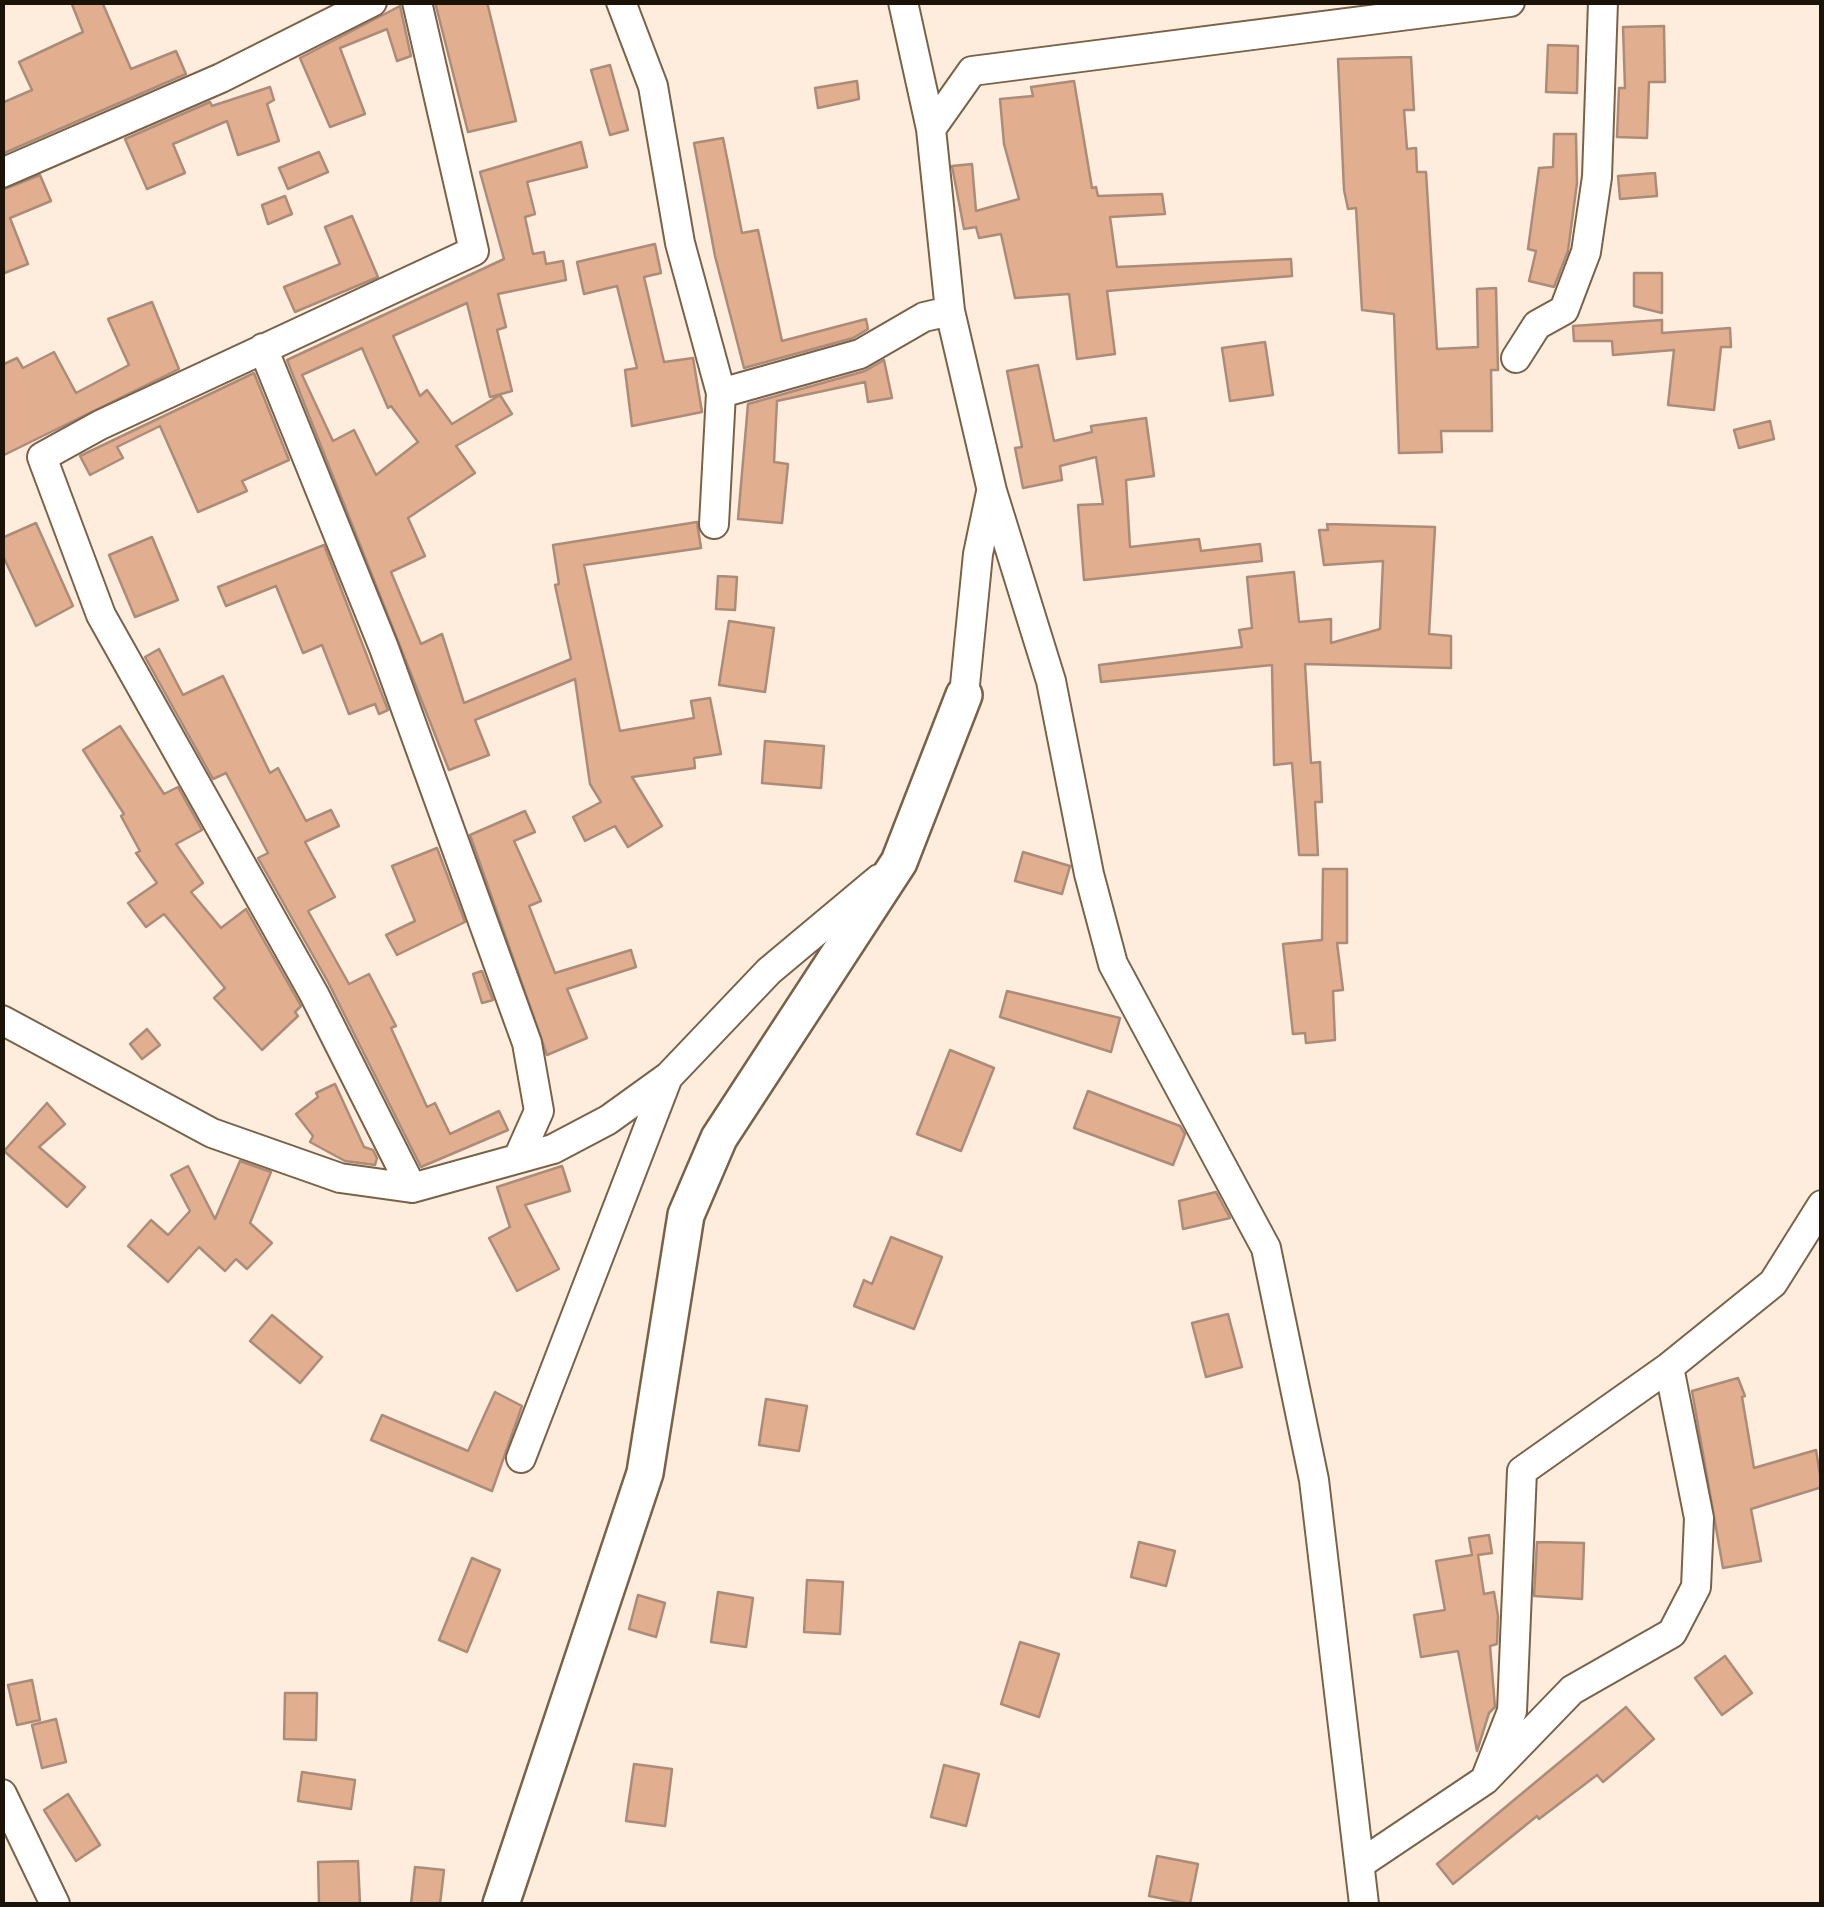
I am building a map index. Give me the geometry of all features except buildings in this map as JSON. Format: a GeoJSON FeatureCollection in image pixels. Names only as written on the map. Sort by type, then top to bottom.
{"type":"FeatureCollection","features":[{"type":"Feature","properties":{"kind":"street"},"geometry":{"type":"LineString","coordinates":[[2,173],[221,78],[372,2]]}},
{"type":"Feature","properties":{"kind":"street"},"geometry":{"type":"LineString","coordinates":[[412,1188],[314,994],[101,615],[42,456],[474,250],[416,2]]}},
{"type":"Feature","properties":{"kind":"street"},"geometry":{"type":"LineString","coordinates":[[620,2],[653,86],[680,243],[720,393],[714,524]]}},
{"type":"Feature","properties":{"kind":"street"},"geometry":{"type":"LineString","coordinates":[[903,2],[931,128],[950,310],[992,491],[1050,681],[1088,874],[1113,964],[1266,1248],[1314,1480],[1364,1904]]}},
{"type":"Feature","properties":{"kind":"street"},"geometry":{"type":"LineString","coordinates":[[931,128],[972,71],[1419,9],[1510,2]]}},
{"type":"Feature","properties":{"kind":"street"},"geometry":{"type":"LineString","coordinates":[[1516,358],[1536,325],[1564,310],[1586,252],[1598,178],[1603,2]]}},
{"type":"Feature","properties":{"kind":"street"},"geometry":{"type":"LineString","coordinates":[[720,393],[860,354],[924,317],[950,310]]}},
{"type":"Feature","properties":{"kind":"street"},"geometry":{"type":"LineString","coordinates":[[263,348],[384,648],[527,1043],[539,1111],[518,1158]]}},
{"type":"Feature","properties":{"kind":"street"},"geometry":{"type":"LineString","coordinates":[[501,1904],[645,1472],[686,1215],[719,1138],[899,862],[964,696],[978,554],[992,491]]}},
{"type":"Feature","properties":{"kind":"street"},"geometry":{"type":"LineString","coordinates":[[2,1020],[212,1133],[340,1178],[412,1188],[553,1149],[608,1120],[669,1076],[769,972],[899,862]]}},
{"type":"Feature","properties":{"kind":"street"},"geometry":{"type":"LineString","coordinates":[[521,1458],[669,1076]]}},
{"type":"Feature","properties":{"kind":"street"},"geometry":{"type":"LineString","coordinates":[[1484,1780],[1512,1711],[1522,1470],[1669,1367],[1773,1284],[1822,1206]]}},
{"type":"Feature","properties":{"kind":"street"},"geometry":{"type":"LineString","coordinates":[[1360,1864],[1484,1780],[1572,1690],[1672,1632],[1696,1587],[1699,1518],[1669,1367]]}},
{"type":"Feature","properties":{"kind":"street"},"geometry":{"type":"LineString","coordinates":[[2,1794],[55,1904]]}}]}
